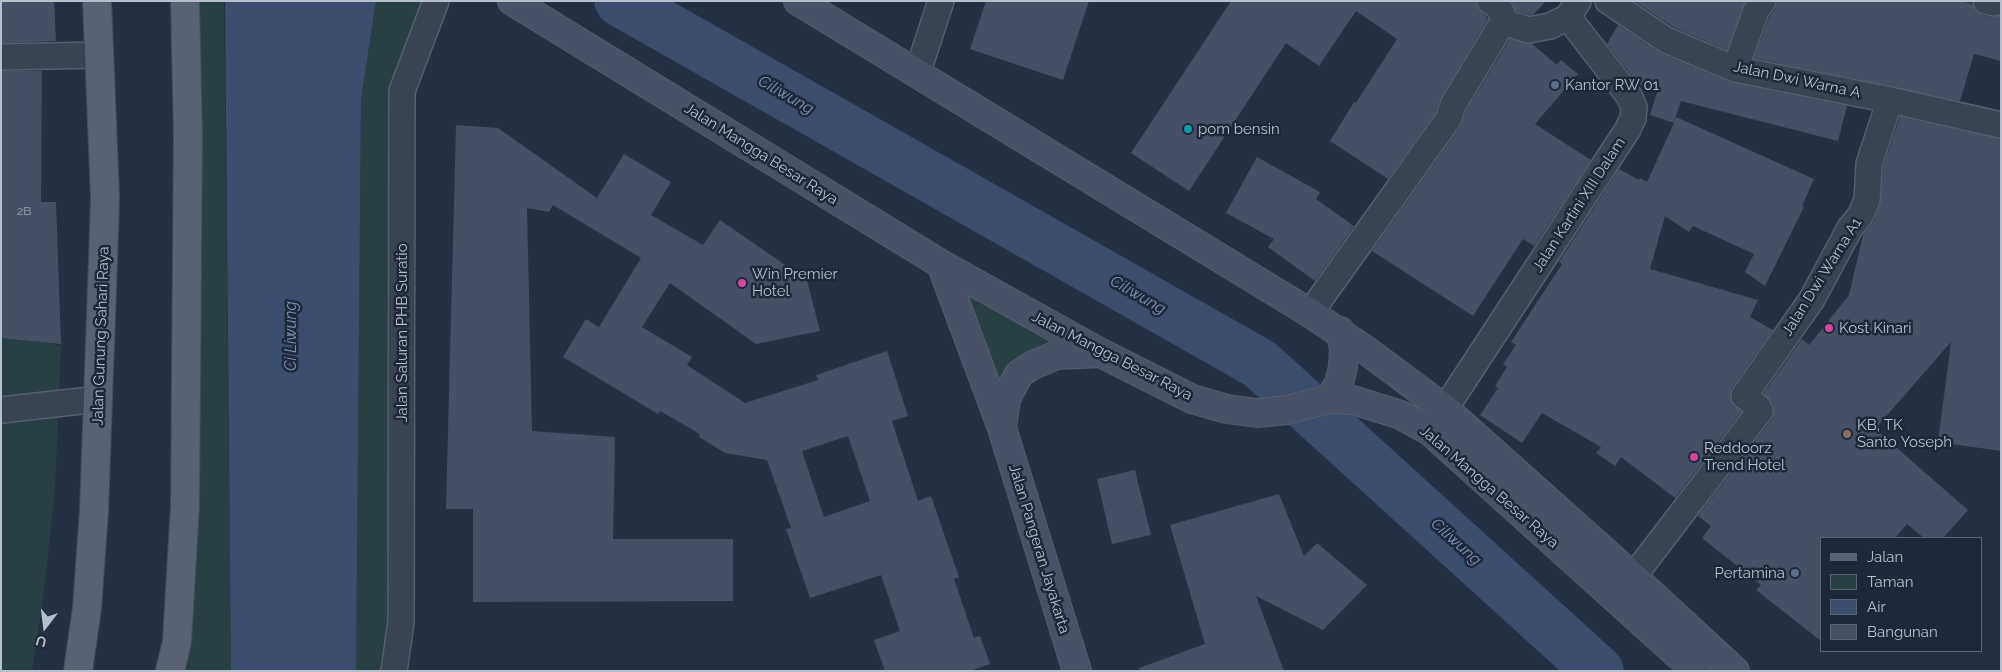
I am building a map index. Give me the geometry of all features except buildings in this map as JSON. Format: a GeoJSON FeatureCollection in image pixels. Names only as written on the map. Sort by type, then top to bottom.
{"type":"FeatureCollection","features":[{"type":"Feature","properties":{"kind":"main road","name":"Jalan Gunung Sahari Raya"},"geometry":{"type":"LineString","coordinates":[[78,671],[87,608],[94,511],[105,197],[96,1]]}},
{"type":"Feature","properties":{"kind":"main road"},"geometry":{"type":"LineString","coordinates":[[170,671],[177,642],[185,506],[188,136],[185,1]]}},
{"type":"Feature","properties":{"kind":"main road","name":"Jalan Mangga Besar Raya"},"geometry":{"type":"LineString","coordinates":[[512,1],[941,264],[1101,353],[1192,399],[1227,409],[1257,413],[1288,410],[1326,400],[1353,400],[1401,415],[1430,432],[1696,671]]}},
{"type":"Feature","properties":{"kind":"main road","name":"Jalan Mangga Besar Raya"},"geometry":{"type":"LineString","coordinates":[[798,1],[1340,331],[1445,409],[1735,671]]}},
{"type":"Feature","properties":{"kind":"main road","name":"Jalan Pangeran Jayakarta"},"geometry":{"type":"LineString","coordinates":[[941,264],[1002,428],[1077,671]]}},
{"type":"Feature","properties":{"kind":"main road"},"geometry":{"type":"LineString","coordinates":[[1326,400],[1339,384],[1343,367],[1344,348],[1340,331]]}},
{"type":"Feature","properties":{"kind":"main road","name":"Jalan Pangeran Jayakarta"},"geometry":{"type":"LineString","coordinates":[[1002,428],[1006,399],[1019,374],[1033,365],[1058,355],[1101,353]]}},
{"type":"Feature","properties":{"kind":"street","name":"Jalan Saluran PHB Suratio"},"geometry":{"type":"LineString","coordinates":[[394,671],[401,622],[402,91],[436,1]]}},
{"type":"Feature","properties":{"kind":"street"},"geometry":{"type":"LineString","coordinates":[[917,74],[941,1]]}},
{"type":"Feature","properties":{"kind":"street"},"geometry":{"type":"LineString","coordinates":[[1310,313],[1449,118],[1453,104],[1503,22],[1502,13],[1490,1]]}},
{"type":"Feature","properties":{"kind":"street","name":"Jalan Dwi Warna A"},"geometry":{"type":"LineString","coordinates":[[1608,1],[1666,40],[1735,70],[1890,100],[2001,125]]}},
{"type":"Feature","properties":{"kind":"street"},"geometry":{"type":"LineString","coordinates":[[1735,70],[1756,11],[1763,1]]}},
{"type":"Feature","properties":{"kind":"street"},"geometry":{"type":"LineString","coordinates":[[1986,1],[1994,3],[1996,1]]}},
{"type":"Feature","properties":{"kind":"street"},"geometry":{"type":"LineString","coordinates":[[1503,22],[1529,30],[1550,26],[1573,9]]}},
{"type":"Feature","properties":{"kind":"street","name":"Jalan Kartini XIII Dalam"},"geometry":{"type":"LineString","coordinates":[[1445,409],[1628,129],[1633,118],[1634,107],[1630,96],[1573,9]]}},
{"type":"Feature","properties":{"kind":"street"},"geometry":{"type":"LineString","coordinates":[[1,57],[98,55]]}},
{"type":"Feature","properties":{"kind":"street","name":"Jalan Dwi Warna A1"},"geometry":{"type":"LineString","coordinates":[[1633,577],[1760,411],[1758,407],[1744,396],[1812,299],[1850,228],[1860,216],[1867,200],[1870,164],[1890,100]]}},
{"type":"Feature","properties":{"kind":"street"},"geometry":{"type":"LineString","coordinates":[[1,410],[99,399]]}},
{"type":"Feature","properties":{"kind":"green space"},"geometry":{"type":"Polygon","coordinates":[[[185,1],[224,1],[231,671],[170,671],[185,1]]]}},
{"type":"Feature","properties":{"kind":"green space"},"geometry":{"type":"Polygon","coordinates":[[[376,1],[441,1],[402,91],[394,671],[356,671],[361,100],[376,1]]]}},
{"type":"Feature","properties":{"kind":"green space"},"geometry":{"type":"Polygon","coordinates":[[[941,264],[1101,353],[1057,355],[1006,399],[941,264]]]}},
{"type":"Feature","properties":{"kind":"green space"},"geometry":{"type":"Polygon","coordinates":[[[1,338],[51,343],[61,347],[55,491],[43,599],[32,671],[1,671],[1,338]]]}},
{"type":"Feature","properties":{"kind":"water","name":"Ci Liwung"},"geometry":{"type":"Polygon","coordinates":[[[225,1],[376,1],[361,100],[356,671],[231,671],[225,1]]]}},
{"type":"Feature","properties":{"kind":"waterway","name":"Ciliwung"},"geometry":{"type":"LineString","coordinates":[[620,1],[1260,364],[1598,671]]}},
{"type":"Feature","properties":{"kind":"place","name":"Kantor RW 01"},"geometry":{"type":"Point","coordinates":[1555,85]}},
{"type":"Feature","properties":{"kind":"place","name":"pom bensin"},"geometry":{"type":"Point","coordinates":[1188,129]}},
{"type":"Feature","properties":{"kind":"place","name":"Win Premier Hotel"},"geometry":{"type":"Point","coordinates":[742,283]}},
{"type":"Feature","properties":{"kind":"place","name":"Kost Kinari"},"geometry":{"type":"Point","coordinates":[1829,328]}},
{"type":"Feature","properties":{"kind":"place","name":"KB, TK Santo Yoseph"},"geometry":{"type":"Point","coordinates":[1847,434]}},
{"type":"Feature","properties":{"kind":"place","name":"Reddoorz Trend Hotel"},"geometry":{"type":"Point","coordinates":[1694,457]}},
{"type":"Feature","properties":{"kind":"place","name":"Pertamina"},"geometry":{"type":"Point","coordinates":[1795,573]}}]}
